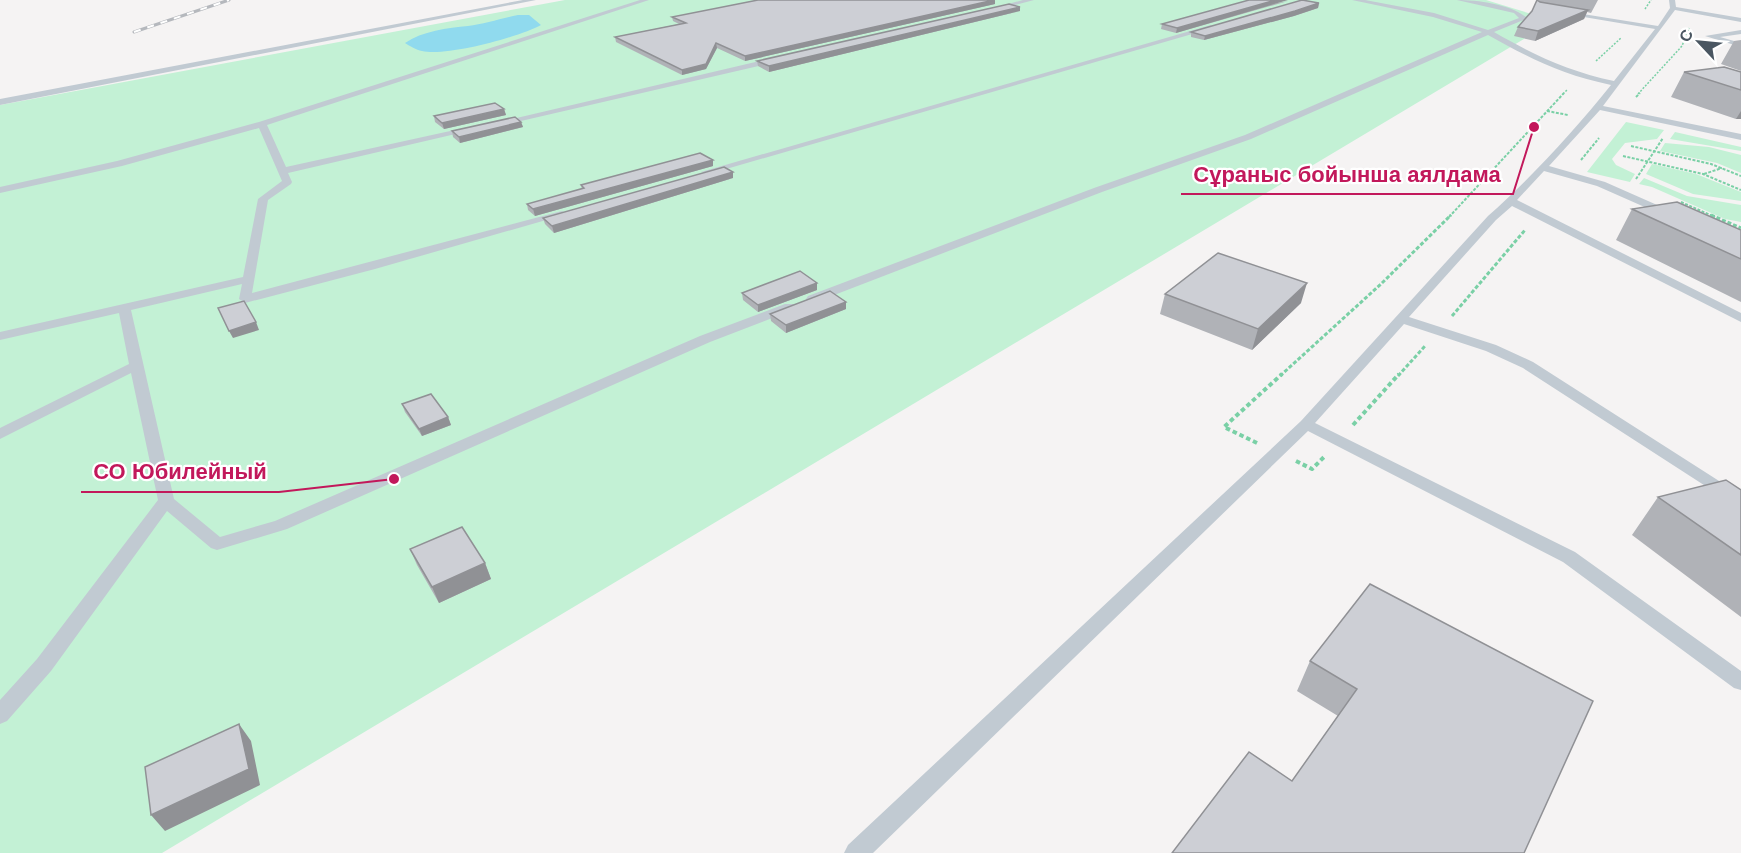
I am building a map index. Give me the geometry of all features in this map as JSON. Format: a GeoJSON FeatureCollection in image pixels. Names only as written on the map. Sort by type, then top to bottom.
{"type":"FeatureCollection","features":[{"type":"Feature","properties":{"kind":"lane"},"geometry":{"type":"LineString","coordinates":[[0,102],[533,0]]}},
{"type":"Feature","properties":{"kind":"lane"},"geometry":{"type":"LineString","coordinates":[[0,190],[119,164],[262,124],[646,0]]}},
{"type":"Feature","properties":{"kind":"lane"},"geometry":{"type":"LineString","coordinates":[[985,11],[1031,0]]}},
{"type":"Feature","properties":{"kind":"lane"},"geometry":{"type":"LineString","coordinates":[[1355,0],[1434,15],[1488,32],[1537,60],[1579,76],[1616,84]]}},
{"type":"Feature","properties":{"kind":"lane"},"geometry":{"type":"LineString","coordinates":[[124,308],[166,501],[217,544],[281,525],[705,339],[1098,190],[1248,137],[1524,18],[1516,12],[1460,0]]}},
{"type":"Feature","properties":{"kind":"lane"},"geometry":{"type":"LineString","coordinates":[[856,853],[1306,424],[1492,218],[1511,201],[1598,107],[1660,28],[1673,4],[1696,12],[1741,20]]}},
{"type":"Feature","properties":{"kind":"lane"},"geometry":{"type":"LineString","coordinates":[[1559,11],[1660,28]]}},
{"type":"Feature","properties":{"kind":"lane"},"geometry":{"type":"LineString","coordinates":[[700,174],[1225,23]]}},
{"type":"Feature","properties":{"kind":"lane"},"geometry":{"type":"LineString","coordinates":[[1741,32],[1709,36],[1741,45]]}},
{"type":"Feature","properties":{"kind":"lane"},"geometry":{"type":"LineString","coordinates":[[491,125],[790,56]]}},
{"type":"Feature","properties":{"kind":"lane"},"geometry":{"type":"LineString","coordinates":[[1598,107],[1741,137]]}},
{"type":"Feature","properties":{"kind":"lane"},"geometry":{"type":"LineString","coordinates":[[262,124],[287,182],[263,199],[245,299],[371,267],[576,210]]}},
{"type":"Feature","properties":{"kind":"lane"},"geometry":{"type":"LineString","coordinates":[[282,171],[479,128]]}},
{"type":"Feature","properties":{"kind":"lane"},"geometry":{"type":"LineString","coordinates":[[1542,167],[1601,184],[1677,217]]}},
{"type":"Feature","properties":{"kind":"lane"},"geometry":{"type":"LineString","coordinates":[[1511,201],[1741,318]]}},
{"type":"Feature","properties":{"kind":"lane"},"geometry":{"type":"LineString","coordinates":[[0,336],[248,279]]}},
{"type":"Feature","properties":{"kind":"lane"},"geometry":{"type":"LineString","coordinates":[[1402,319],[1491,348],[1528,365],[1741,503]]}},
{"type":"Feature","properties":{"kind":"lane"},"geometry":{"type":"LineString","coordinates":[[0,434],[137,365]]}},
{"type":"Feature","properties":{"kind":"lane"},"geometry":{"type":"LineString","coordinates":[[1306,424],[1569,557],[1741,682]]}},
{"type":"Feature","properties":{"kind":"lane"},"geometry":{"type":"LineString","coordinates":[[0,715],[44,665],[166,501]]}},
{"type":"Feature","properties":{"kind":"path"},"geometry":{"type":"LineString","coordinates":[[1276,452],[1224,427],[1381,284],[1458,208],[1579,76],[1635,24],[1651,0]]}},
{"type":"Feature","properties":{"kind":"path"},"geometry":{"type":"LineString","coordinates":[[1621,112],[1682,46],[1696,12]]}},
{"type":"Feature","properties":{"kind":"path"},"geometry":{"type":"LineString","coordinates":[[1633,184],[1664,135]]}},
{"type":"Feature","properties":{"kind":"path"},"geometry":{"type":"LineString","coordinates":[[1631,146],[1722,168],[1741,176]]}},
{"type":"Feature","properties":{"kind":"path"},"geometry":{"type":"LineString","coordinates":[[1623,156],[1703,174],[1741,190]]}},
{"type":"Feature","properties":{"kind":"path"},"geometry":{"type":"LineString","coordinates":[[1703,174],[1722,168]]}},
{"type":"Feature","properties":{"kind":"path"},"geometry":{"type":"LineString","coordinates":[[1725,221],[1741,224]]}},
{"type":"Feature","properties":{"kind":"green space"},"geometry":{"type":"Polygon","coordinates":[[[565,0],[1486,0],[1554,21],[162,853],[0,853],[0,105],[565,0]]]}},
{"type":"Feature","properties":{"kind":"green space"},"geometry":{"type":"Polygon","coordinates":[[[1626,122],[1664,130],[1657,139],[1625,143],[1612,159],[1616,165],[1635,174],[1630,182],[1587,172],[1626,122]]]}},
{"type":"Feature","properties":{"kind":"green space"},"geometry":{"type":"Polygon","coordinates":[[[1675,132],[1741,147],[1741,151],[1670,139],[1675,132]]]}},
{"type":"Feature","properties":{"kind":"green space"},"geometry":{"type":"Polygon","coordinates":[[[1665,143],[1709,147],[1741,155],[1741,173],[1717,163],[1660,151],[1665,143]]]}},
{"type":"Feature","properties":{"kind":"green space"},"geometry":{"type":"Polygon","coordinates":[[[1652,164],[1696,174],[1741,192],[1741,201],[1693,194],[1646,174],[1652,164]]]}},
{"type":"Feature","properties":{"kind":"green space"},"geometry":{"type":"Polygon","coordinates":[[[1644,178],[1687,196],[1741,205],[1741,222],[1725,219],[1652,187],[1639,184],[1644,178]]]}},
{"type":"Feature","properties":{"kind":"water"},"geometry":{"type":"Polygon","coordinates":[[[518,15],[529,15],[541,25],[500,40],[464,49],[422,51],[405,43],[435,31],[518,15]]]}},
{"type":"Feature","properties":{"kind":"building"},"geometry":{"type":"Polygon","coordinates":[[[758,0],[994,0],[745,56],[716,43],[706,64],[682,70],[615,37],[686,23],[672,17],[758,0]]]}},
{"type":"Feature","properties":{"kind":"building"},"geometry":{"type":"Polygon","coordinates":[[[1249,0],[1276,0],[1177,28],[1162,24],[1249,0]]]}},
{"type":"Feature","properties":{"kind":"building"},"geometry":{"type":"Polygon","coordinates":[[[1302,0],[1319,3],[1205,36],[1191,32],[1302,0]]]}},
{"type":"Feature","properties":{"kind":"building"},"geometry":{"type":"Polygon","coordinates":[[[1537,0],[1588,10],[1538,31],[1518,27],[1532,11],[1537,0]]]}},
{"type":"Feature","properties":{"kind":"building"},"geometry":{"type":"Polygon","coordinates":[[[1009,4],[1020,7],[769,66],[757,61],[1009,4]]]}},
{"type":"Feature","properties":{"kind":"building"},"geometry":{"type":"Polygon","coordinates":[[[1724,67],[1741,72],[1741,90],[1684,72],[1724,67]]]}},
{"type":"Feature","properties":{"kind":"building"},"geometry":{"type":"Polygon","coordinates":[[[495,103],[504,109],[442,123],[434,116],[495,103]]]}},
{"type":"Feature","properties":{"kind":"building"},"geometry":{"type":"Polygon","coordinates":[[[515,117],[521,122],[459,137],[452,131],[515,117]]]}},
{"type":"Feature","properties":{"kind":"building"},"geometry":{"type":"Polygon","coordinates":[[[700,153],[713,160],[533,209],[527,204],[584,188],[581,185],[700,153]]]}},
{"type":"Feature","properties":{"kind":"building"},"geometry":{"type":"Polygon","coordinates":[[[724,167],[733,172],[552,226],[543,218],[724,167]]]}},
{"type":"Feature","properties":{"kind":"building"},"geometry":{"type":"Polygon","coordinates":[[[1677,202],[1741,230],[1741,259],[1632,209],[1677,202]]]}},
{"type":"Feature","properties":{"kind":"building"},"geometry":{"type":"Polygon","coordinates":[[[1218,253],[1307,283],[1258,329],[1165,294],[1218,253]]]}},
{"type":"Feature","properties":{"kind":"building"},"geometry":{"type":"Polygon","coordinates":[[[800,271],[817,283],[758,305],[742,293],[800,271]]]}},
{"type":"Feature","properties":{"kind":"building"},"geometry":{"type":"Polygon","coordinates":[[[830,291],[846,302],[786,325],[770,314],[830,291]]]}},
{"type":"Feature","properties":{"kind":"building"},"geometry":{"type":"Polygon","coordinates":[[[244,301],[256,322],[229,331],[218,308],[244,301]]]}},
{"type":"Feature","properties":{"kind":"building"},"geometry":{"type":"Polygon","coordinates":[[[431,394],[448,417],[419,429],[402,404],[431,394]]]}},
{"type":"Feature","properties":{"kind":"building"},"geometry":{"type":"Polygon","coordinates":[[[1726,480],[1741,490],[1741,555],[1658,497],[1726,480]]]}},
{"type":"Feature","properties":{"kind":"building"},"geometry":{"type":"Polygon","coordinates":[[[462,527],[485,563],[432,587],[410,549],[462,527]]]}},
{"type":"Feature","properties":{"kind":"building"},"geometry":{"type":"Polygon","coordinates":[[[1370,584],[1593,701],[1524,853],[1172,853],[1249,752],[1292,781],[1357,689],[1310,661],[1370,584]]]}},
{"type":"Feature","properties":{"kind":"building"},"geometry":{"type":"Polygon","coordinates":[[[239,724],[249,769],[151,815],[145,767],[239,724]]]}},
{"type":"Feature","properties":{"kind":"railway"},"geometry":{"type":"LineString","coordinates":[[134,32],[229,0]]}},
{"type":"Feature","properties":{"kind":"place","name":"Сұраныс бойынша аялдама"},"geometry":{"type":"Point","coordinates":[1534,127]}},
{"type":"Feature","properties":{"kind":"place","name":"СО Юбилейный"},"geometry":{"type":"Point","coordinates":[394,479]}}]}
